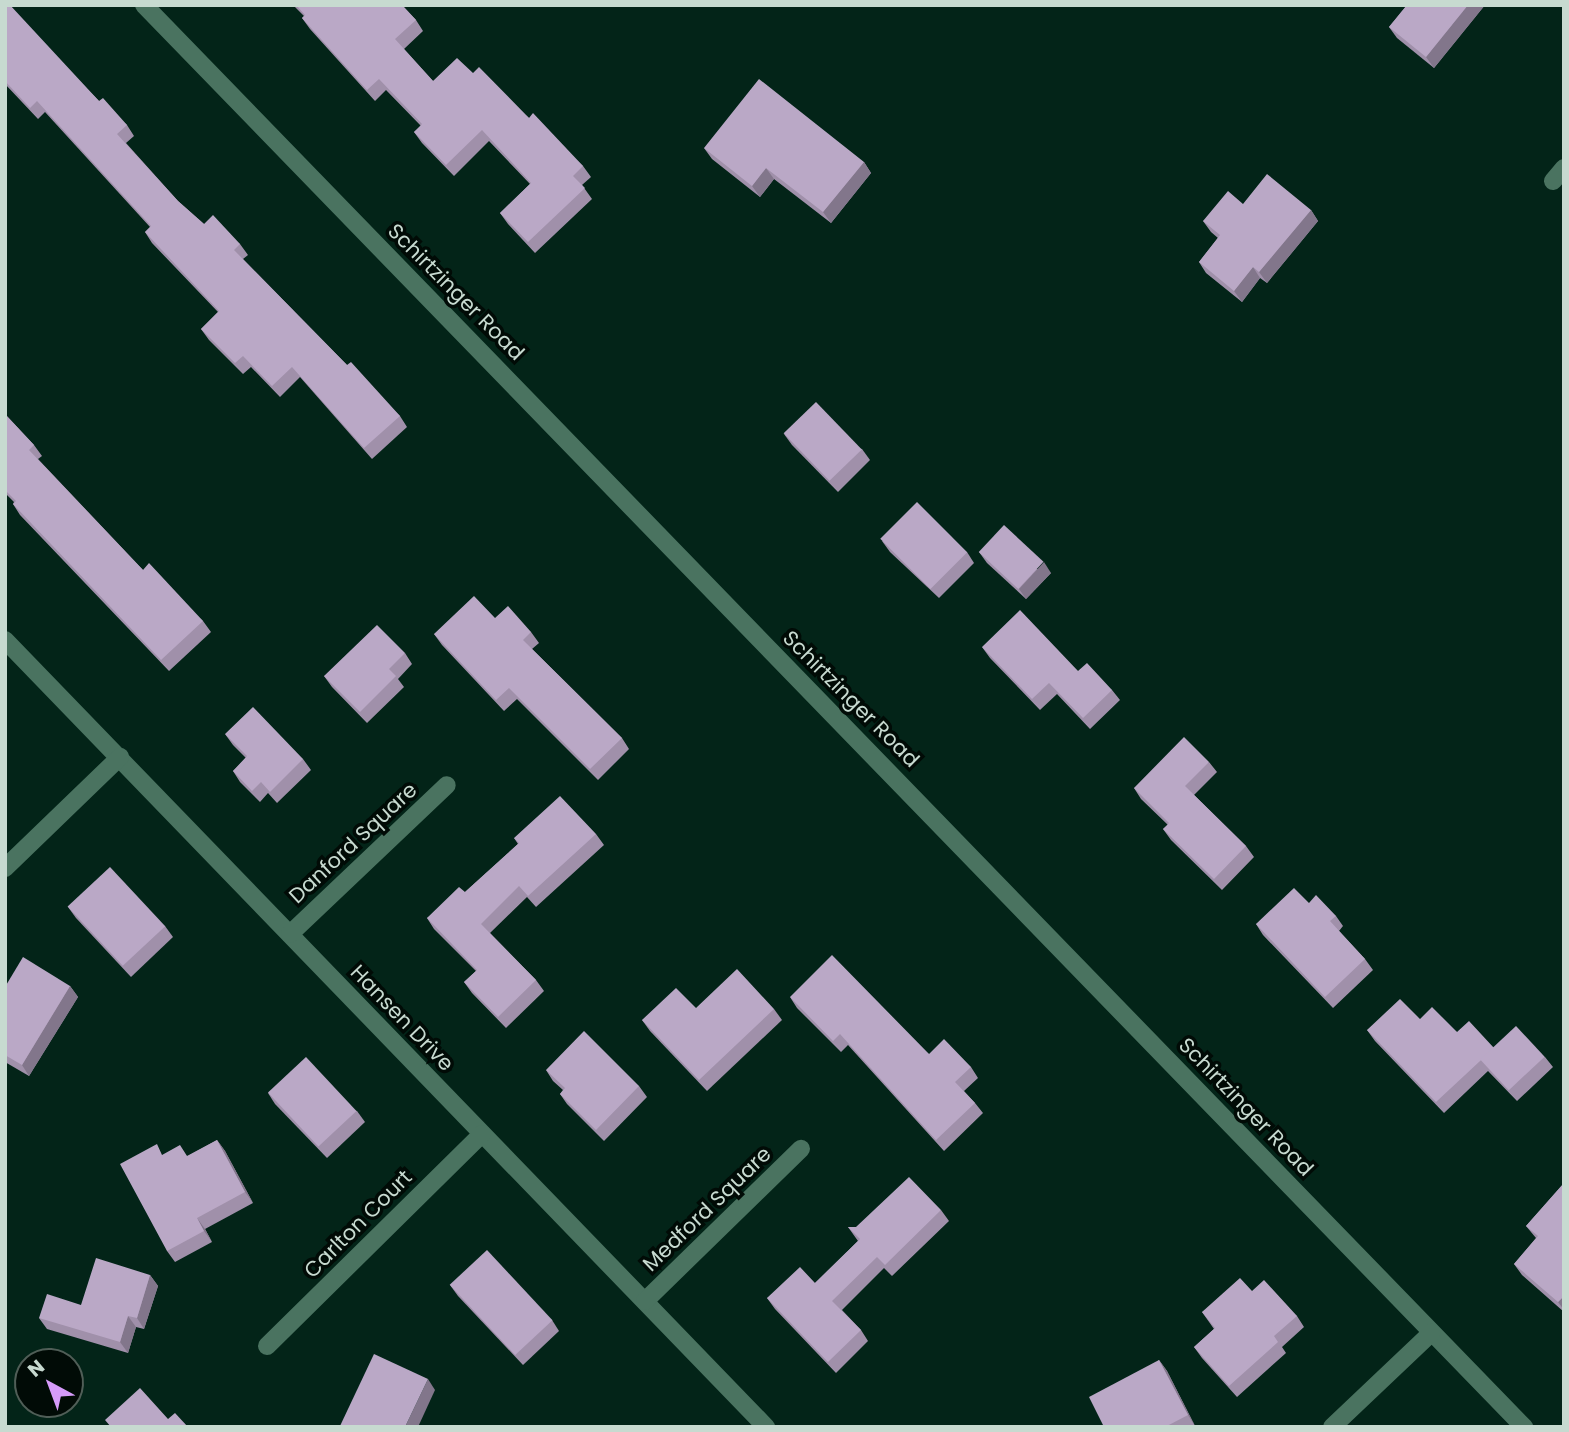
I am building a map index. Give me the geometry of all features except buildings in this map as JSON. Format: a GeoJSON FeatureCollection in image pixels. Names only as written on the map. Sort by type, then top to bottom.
{"type":"FeatureCollection","features":[{"type":"Feature","properties":{"kind":"street","name":"Schirtzinger Road"},"geometry":{"type":"LineString","coordinates":[[144,5],[948,829],[1524,1427]]}},
{"type":"Feature","properties":{"kind":"street","name":"Hansen Drive"},"geometry":{"type":"LineString","coordinates":[[5,640],[766,1427]]}},
{"type":"Feature","properties":{"kind":"street"},"geometry":{"type":"LineString","coordinates":[[5,868],[120,757]]}},
{"type":"Feature","properties":{"kind":"street","name":"Danford Square"},"geometry":{"type":"LineString","coordinates":[[290,934],[447,785]]}},
{"type":"Feature","properties":{"kind":"street","name":"Carlton Court"},"geometry":{"type":"LineString","coordinates":[[267,1346],[482,1134]]}},
{"type":"Feature","properties":{"kind":"street","name":"Medford Square"},"geometry":{"type":"LineString","coordinates":[[645,1301],[801,1149]]}},
{"type":"Feature","properties":{"kind":"street"},"geometry":{"type":"LineString","coordinates":[[1332,1427],[1431,1333]]}}]}
